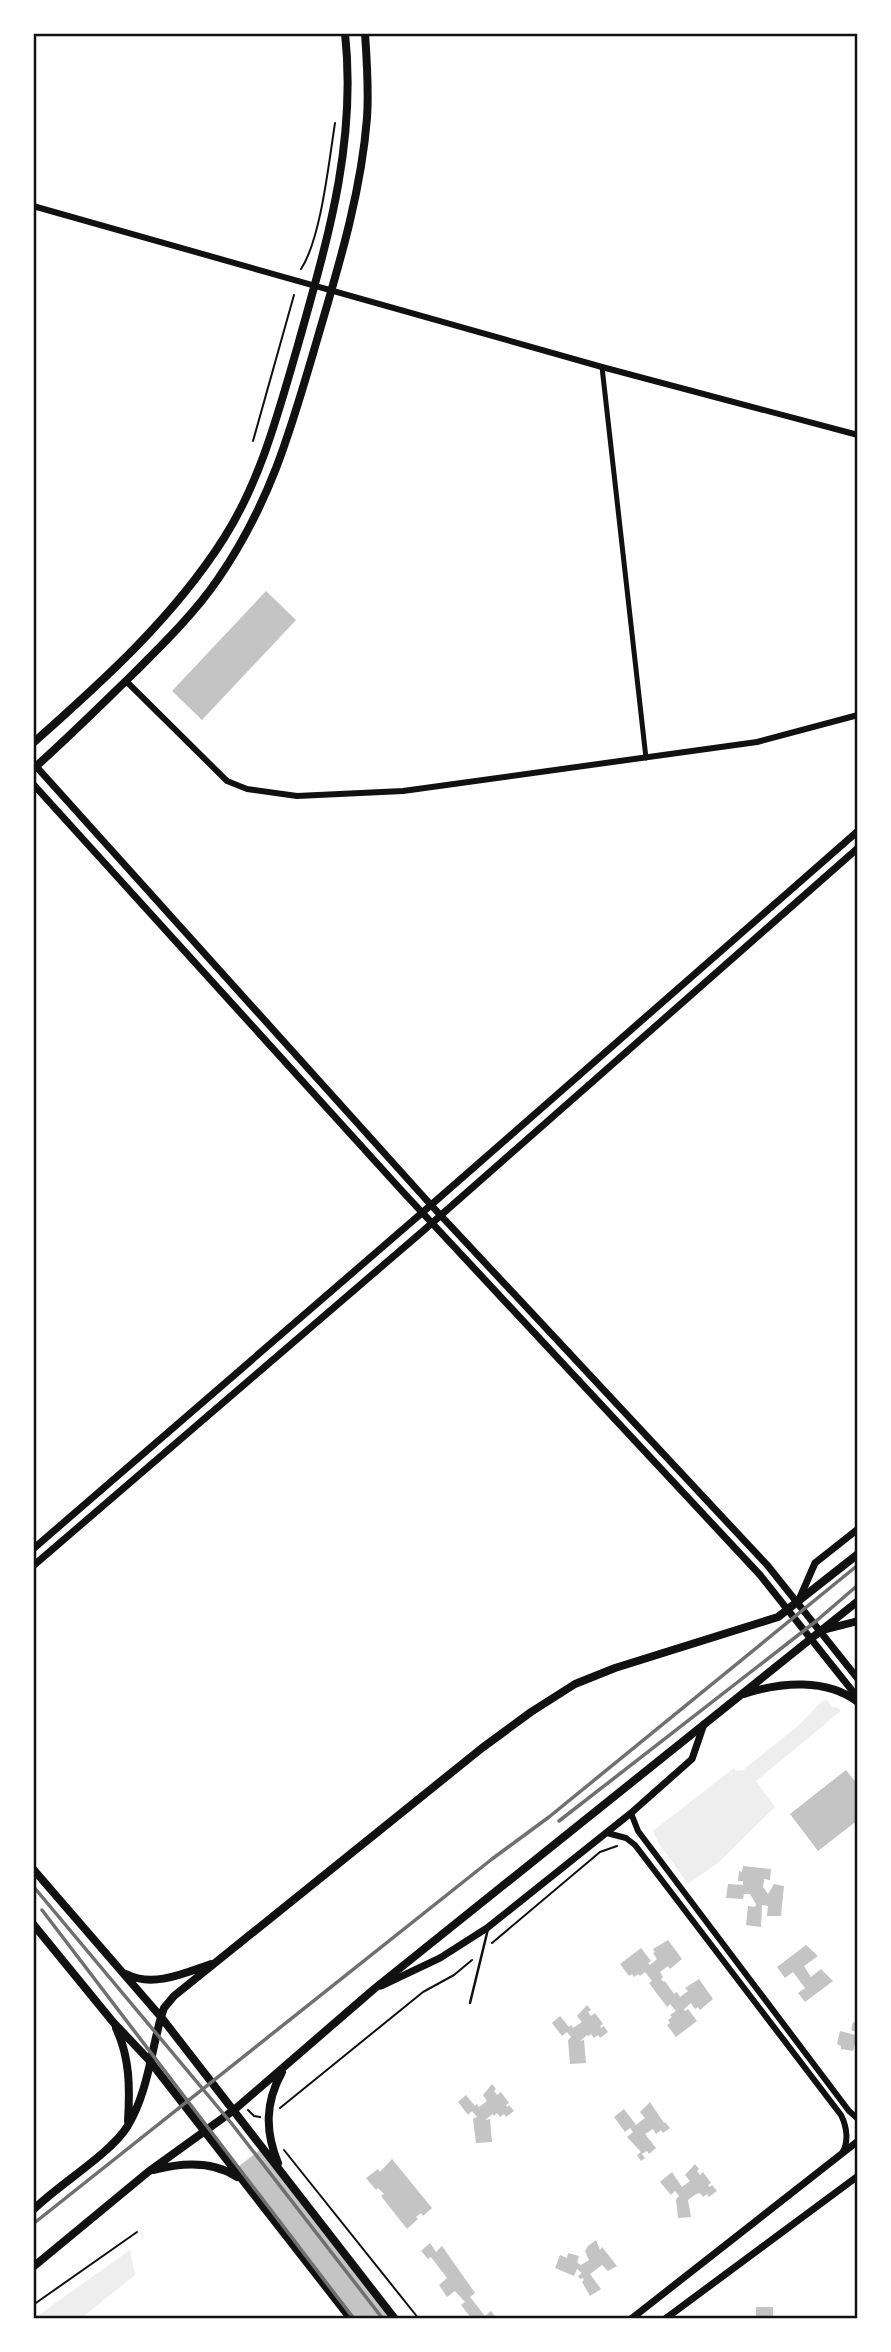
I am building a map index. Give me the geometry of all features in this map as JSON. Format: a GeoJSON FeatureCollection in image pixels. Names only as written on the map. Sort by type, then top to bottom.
{"type":"FeatureCollection","features":[{"type":"Feature","properties":{"kind":"main road"},"geometry":{"type":"LineString","coordinates":[[33,743],[156,627],[200,573],[224,538],[247,496],[267,445],[334,213],[345,147],[348,83],[345,33]]}},
{"type":"Feature","properties":{"kind":"main road"},"geometry":{"type":"LineString","coordinates":[[365,33],[368,91],[364,148],[351,218],[332,291],[275,475],[251,525],[199,605],[126,681],[34,766],[441,1215],[768,1566],[858,1679]]}},
{"type":"Feature","properties":{"kind":"main road"},"geometry":{"type":"LineString","coordinates":[[33,784],[422,1213],[760,1575],[858,1700]]}},
{"type":"Feature","properties":{"kind":"main road"},"geometry":{"type":"LineString","coordinates":[[33,1549],[432,1205],[858,831]]}},
{"type":"Feature","properties":{"kind":"main road"},"geometry":{"type":"LineString","coordinates":[[33,1566],[432,1223],[858,848]]}},
{"type":"Feature","properties":{"kind":"main road"},"geometry":{"type":"LineString","coordinates":[[797,1603],[815,1563],[858,1529]]}},
{"type":"Feature","properties":{"kind":"main road"},"geometry":{"type":"LineString","coordinates":[[33,2207],[113,2143],[128,2125],[143,2091],[160,2017],[174,1996],[482,1748],[575,1684],[614,1668],[766,1622],[788,1610],[858,1554]]}},
{"type":"Feature","properties":{"kind":"main road"},"geometry":{"type":"LineString","coordinates":[[33,2267],[148,2172],[234,2110],[374,1989],[858,1601]]}},
{"type":"Feature","properties":{"kind":"main road"},"geometry":{"type":"LineString","coordinates":[[820,1631],[858,1621]]}},
{"type":"Feature","properties":{"kind":"main road"},"geometry":{"type":"LineString","coordinates":[[738,1696],[768,1688],[816,1686],[839,1691],[858,1700]]}},
{"type":"Feature","properties":{"kind":"main road"},"geometry":{"type":"LineString","coordinates":[[374,1989],[440,1958],[489,1927],[607,1833],[684,1769],[697,1748],[704,1724]]}},
{"type":"Feature","properties":{"kind":"main road"},"geometry":{"type":"LineString","coordinates":[[33,1869],[160,2017],[395,2319]]}},
{"type":"Feature","properties":{"kind":"main road"},"geometry":{"type":"LineString","coordinates":[[33,1924],[113,2022],[149,2060],[351,2319]]}},
{"type":"Feature","properties":{"kind":"main road"},"geometry":{"type":"LineString","coordinates":[[121,1971],[141,1979],[155,1980],[217,1962]]}},
{"type":"Feature","properties":{"kind":"main road"},"geometry":{"type":"LineString","coordinates":[[113,2022],[125,2047],[129,2078],[128,2125]]}},
{"type":"Feature","properties":{"kind":"main road"},"geometry":{"type":"LineString","coordinates":[[282,2172],[269,2134],[267,2117],[274,2086],[284,2068]]}},
{"type":"Feature","properties":{"kind":"main road"},"geometry":{"type":"LineString","coordinates":[[631,2319],[858,2141]]}},
{"type":"Feature","properties":{"kind":"main road"},"geometry":{"type":"LineString","coordinates":[[148,2172],[167,2167],[215,2167],[244,2183]]}},
{"type":"Feature","properties":{"kind":"main road"},"geometry":{"type":"LineString","coordinates":[[665,2319],[858,2176]]}},
{"type":"Feature","properties":{"kind":"street"},"geometry":{"type":"LineString","coordinates":[[33,206],[602,367],[858,435]]}},
{"type":"Feature","properties":{"kind":"street"},"geometry":{"type":"LineString","coordinates":[[602,367],[646,758]]}},
{"type":"Feature","properties":{"kind":"street"},"geometry":{"type":"LineString","coordinates":[[126,681],[227,780],[247,789],[297,796],[402,791],[646,758],[777,738],[858,715]]}},
{"type":"Feature","properties":{"kind":"street"},"geometry":{"type":"LineString","coordinates":[[631,1813],[641,1835],[849,2111],[858,2119]]}},
{"type":"Feature","properties":{"kind":"street"},"geometry":{"type":"LineString","coordinates":[[607,1833],[626,1838],[635,1845],[841,2115],[846,2136],[845,2147],[840,2155]]}},
{"type":"Feature","properties":{"kind":"lane"},"geometry":{"type":"LineString","coordinates":[[470,2003],[489,1927]]}},
{"type":"Feature","properties":{"kind":"path"},"geometry":{"type":"LineString","coordinates":[[301,269],[307,260],[320,212],[335,123]]}},
{"type":"Feature","properties":{"kind":"path"},"geometry":{"type":"LineString","coordinates":[[253,441],[294,295]]}},
{"type":"Feature","properties":{"kind":"path"},"geometry":{"type":"LineString","coordinates":[[489,1946],[600,1852],[609,1847],[622,1846]]}},
{"type":"Feature","properties":{"kind":"path"},"geometry":{"type":"LineString","coordinates":[[278,2110],[423,1992],[454,1975],[477,1956]]}},
{"type":"Feature","properties":{"kind":"path"},"geometry":{"type":"LineString","coordinates":[[248,2109],[254,2116],[261,2117]]}},
{"type":"Feature","properties":{"kind":"path"},"geometry":{"type":"LineString","coordinates":[[281,2147],[419,2319]]}},
{"type":"Feature","properties":{"kind":"path"},"geometry":{"type":"LineString","coordinates":[[33,2305],[137,2232]]}},
{"type":"Feature","properties":{"kind":"shaded area"},"geometry":{"type":"Polygon","coordinates":[[[827,1700],[832,1707],[841,1711],[756,1781],[775,1807],[719,1862],[688,1884],[653,1831],[734,1768],[736,1771],[743,1770],[798,1726],[822,1701],[827,1700]]]}},
{"type":"Feature","properties":{"kind":"shaded area"},"geometry":{"type":"Polygon","coordinates":[[[130,2250],[135,2275],[80,2319],[33,2319],[130,2250]]]}},
{"type":"Feature","properties":{"kind":"building"},"geometry":{"type":"Polygon","coordinates":[[[266,591],[296,620],[202,720],[172,691],[266,591]]]}},
{"type":"Feature","properties":{"kind":"building"},"geometry":{"type":"Polygon","coordinates":[[[846,1770],[858,1785],[858,1820],[818,1851],[790,1814],[846,1770]]]}},
{"type":"Feature","properties":{"kind":"building"},"geometry":{"type":"Polygon","coordinates":[[[743,1866],[771,1869],[770,1880],[764,1879],[763,1887],[768,1894],[774,1884],[784,1886],[781,1916],[767,1916],[768,1906],[762,1905],[761,1927],[746,1925],[748,1906],[755,1907],[756,1904],[750,1894],[744,1894],[743,1899],[726,1898],[728,1884],[743,1885],[743,1881],[738,1881],[739,1871],[742,1872],[743,1866]]]}},
{"type":"Feature","properties":{"kind":"building"},"geometry":{"type":"Polygon","coordinates":[[[668,1940],[682,1959],[670,1969],[668,1966],[660,1972],[663,1977],[661,1979],[680,1997],[688,1991],[685,1988],[699,1979],[713,1999],[700,2010],[698,2007],[695,2009],[691,2003],[684,2009],[688,2009],[697,2021],[676,2037],[667,2025],[672,2017],[670,2015],[676,2011],[670,2004],[667,2007],[649,1983],[652,1981],[645,1972],[640,1976],[629,1976],[620,1964],[641,1948],[651,1961],[648,1963],[650,1965],[657,1959],[653,1949],[668,1940]]]}},
{"type":"Feature","properties":{"kind":"building"},"geometry":{"type":"Polygon","coordinates":[[[806,1945],[818,1956],[804,1966],[811,1977],[821,1969],[833,1981],[805,2002],[798,1993],[805,1988],[793,1972],[785,1978],[777,1967],[806,1945]]]}},
{"type":"Feature","properties":{"kind":"building"},"geometry":{"type":"Polygon","coordinates":[[[587,2005],[591,2016],[595,2013],[603,2024],[601,2028],[604,2026],[608,2032],[600,2038],[598,2035],[594,2038],[591,2034],[587,2035],[580,2041],[584,2040],[586,2063],[570,2064],[568,2040],[571,2037],[567,2032],[562,2036],[552,2023],[560,2016],[573,2028],[582,2022],[577,2016],[587,2005]]]}},
{"type":"Feature","properties":{"kind":"building"},"geometry":{"type":"Polygon","coordinates":[[[853,2022],[858,2023],[858,2045],[855,2044],[853,2051],[841,2049],[837,2044],[840,2031],[855,2035],[857,2032],[851,2030],[853,2022]]]}},
{"type":"Feature","properties":{"kind":"building"},"geometry":{"type":"Polygon","coordinates":[[[492,2084],[497,2095],[501,2092],[509,2103],[507,2107],[509,2105],[514,2111],[506,2117],[504,2114],[500,2117],[497,2113],[494,2116],[493,2114],[485,2120],[490,2119],[492,2142],[476,2143],[473,2119],[477,2117],[472,2111],[468,2115],[458,2102],[466,2095],[479,2107],[487,2101],[483,2095],[492,2084]]]}},
{"type":"Feature","properties":{"kind":"building"},"geometry":{"type":"Polygon","coordinates":[[[650,2102],[670,2128],[663,2133],[661,2130],[656,2134],[653,2129],[645,2134],[656,2148],[649,2154],[647,2151],[642,2154],[645,2158],[641,2161],[637,2155],[641,2152],[627,2137],[633,2132],[630,2128],[625,2132],[614,2117],[624,2109],[636,2125],[645,2118],[640,2112],[650,2102]]]}},
{"type":"Feature","properties":{"kind":"building"},"geometry":{"type":"Polygon","coordinates":[[[261,2149],[392,2319],[348,2319],[234,2170],[261,2149]]]}},
{"type":"Feature","properties":{"kind":"building"},"geometry":{"type":"Polygon","coordinates":[[[392,2159],[432,2208],[423,2216],[421,2213],[416,2217],[418,2219],[407,2229],[381,2196],[384,2194],[378,2188],[376,2190],[366,2178],[378,2169],[380,2172],[392,2159]]]}},
{"type":"Feature","properties":{"kind":"building"},"geometry":{"type":"Polygon","coordinates":[[[695,2164],[700,2175],[703,2172],[711,2183],[708,2185],[712,2185],[717,2191],[709,2197],[707,2194],[703,2197],[700,2193],[696,2194],[688,2200],[691,2217],[678,2218],[676,2199],[679,2196],[675,2191],[671,2195],[660,2182],[672,2172],[682,2187],[690,2181],[685,2175],[695,2164]]]}},
{"type":"Feature","properties":{"kind":"building"},"geometry":{"type":"Polygon","coordinates":[[[596,2240],[600,2250],[602,2247],[617,2266],[608,2271],[602,2265],[590,2274],[601,2289],[590,2296],[582,2282],[583,2278],[578,2276],[582,2273],[577,2269],[574,2276],[555,2268],[560,2255],[567,2258],[568,2253],[579,2256],[577,2262],[581,2265],[589,2260],[585,2251],[596,2240]]]}},
{"type":"Feature","properties":{"kind":"building"},"geometry":{"type":"Polygon","coordinates":[[[430,2243],[436,2252],[442,2246],[475,2293],[470,2297],[485,2316],[491,2311],[497,2319],[472,2319],[461,2305],[465,2302],[455,2291],[447,2297],[439,2285],[447,2278],[431,2257],[428,2259],[421,2251],[430,2243]]]}},
{"type":"Feature","properties":{"kind":"building"},"geometry":{"type":"Polygon","coordinates":[[[756,2307],[773,2307],[773,2319],[756,2319],[756,2307]]]}},
{"type":"Feature","properties":{"kind":"railway"},"geometry":{"type":"LineString","coordinates":[[33,2224],[492,1859],[549,1817],[858,1565]]}},
{"type":"Feature","properties":{"kind":"railway"},"geometry":{"type":"LineString","coordinates":[[559,1821],[815,1622],[858,1585]]}},
{"type":"Feature","properties":{"kind":"railway"},"geometry":{"type":"LineString","coordinates":[[33,1886],[232,2124],[383,2319]]}},
{"type":"Feature","properties":{"kind":"railway"},"geometry":{"type":"LineString","coordinates":[[42,1910],[354,2319]]}}]}
